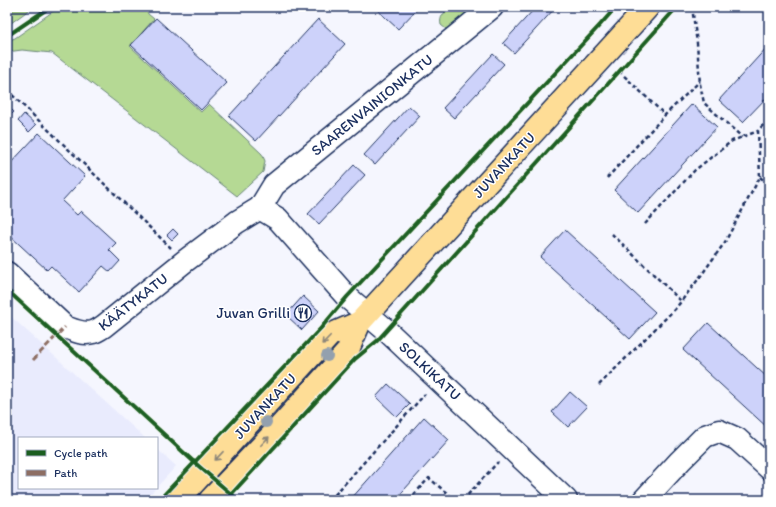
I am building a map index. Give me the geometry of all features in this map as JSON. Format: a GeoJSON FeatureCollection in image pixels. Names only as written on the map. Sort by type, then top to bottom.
{"type":"FeatureCollection","features":[{"type":"Feature","properties":{"kind":"main road","name":"JUVANKATU"},"geometry":{"type":"LineString","coordinates":[[210,500],[347,352],[363,318],[648,7]]}},
{"type":"Feature","properties":{"kind":"main road","name":"JUVANKATU"},"geometry":{"type":"LineString","coordinates":[[178,500],[330,335],[363,318]]}},
{"type":"Feature","properties":{"kind":"street","name":"SAARENVAINIONKATU"},"geometry":{"type":"LineString","coordinates":[[260,208],[274,185],[492,7]]}},
{"type":"Feature","properties":{"kind":"street","name":"KÄÄTYKATU"},"geometry":{"type":"LineString","coordinates":[[7,273],[65,327],[83,333],[93,332],[104,326],[185,261],[237,222],[260,208]]}},
{"type":"Feature","properties":{"kind":"street","name":"SOLKIKATU"},"geometry":{"type":"LineString","coordinates":[[260,208],[278,219],[347,297],[363,318],[386,330],[566,500]]}},
{"type":"Feature","properties":{"kind":"street"},"geometry":{"type":"LineString","coordinates":[[644,500],[705,436],[719,431],[737,439],[769,468]]}},
{"type":"Feature","properties":{"kind":"path"},"geometry":{"type":"LineString","coordinates":[[692,7],[700,81],[704,103],[742,137]]}},
{"type":"Feature","properties":{"kind":"path"},"geometry":{"type":"LineString","coordinates":[[614,77],[624,66]]}},
{"type":"Feature","properties":{"kind":"path"},"geometry":{"type":"LineString","coordinates":[[619,71],[665,115]]}},
{"type":"Feature","properties":{"kind":"path"},"geometry":{"type":"LineString","coordinates":[[607,178],[665,115],[700,81]]}},
{"type":"Feature","properties":{"kind":"path"},"geometry":{"type":"LineString","coordinates":[[7,90],[185,261]]}},
{"type":"Feature","properties":{"kind":"path"},"geometry":{"type":"LineString","coordinates":[[645,224],[695,170],[732,141],[758,131],[769,118]]}},
{"type":"Feature","properties":{"kind":"path"},"geometry":{"type":"LineString","coordinates":[[599,384],[676,308],[725,242],[760,177],[758,131]]}},
{"type":"Feature","properties":{"kind":"path"},"geometry":{"type":"LineString","coordinates":[[760,177],[769,185]]}},
{"type":"Feature","properties":{"kind":"path"},"geometry":{"type":"LineString","coordinates":[[612,234],[681,301]]}},
{"type":"Feature","properties":{"kind":"path"},"geometry":{"type":"LineString","coordinates":[[334,500],[332,498],[438,379]]}},
{"type":"Feature","properties":{"kind":"path"},"geometry":{"type":"LineString","coordinates":[[463,500],[500,460]]}},
{"type":"Feature","properties":{"kind":"path"},"geometry":{"type":"LineString","coordinates":[[409,500],[430,478],[455,500]]}},
{"type":"Feature","properties":{"kind":"shaded area"},"geometry":{"type":"Polygon","coordinates":[[[7,313],[144,437],[18,437],[18,489],[155,489],[145,500],[7,500],[7,313]]]}},
{"type":"Feature","properties":{"kind":"shaded area"},"geometry":{"type":"Polygon","coordinates":[[[158,450],[176,466],[158,486],[158,450]]]}},
{"type":"Feature","properties":{"kind":"green space"},"geometry":{"type":"Polygon","coordinates":[[[7,7],[33,7],[7,26],[7,7]]]}},
{"type":"Feature","properties":{"kind":"green space"},"geometry":{"type":"Polygon","coordinates":[[[58,7],[146,7],[148,14],[154,19],[130,46],[201,112],[209,104],[262,154],[265,161],[263,172],[237,196],[52,53],[22,50],[7,52],[7,41],[15,38],[58,7]]]}},
{"type":"Feature","properties":{"kind":"green space"},"geometry":{"type":"Polygon","coordinates":[[[450,7],[481,7],[452,29],[446,29],[441,25],[441,20],[442,15],[450,7]]]}},
{"type":"Feature","properties":{"kind":"building"},"geometry":{"type":"Polygon","coordinates":[[[374,7],[419,7],[398,29],[374,7]]]}},
{"type":"Feature","properties":{"kind":"building"},"geometry":{"type":"Polygon","coordinates":[[[536,7],[556,7],[514,53],[503,43],[536,7]]]}},
{"type":"Feature","properties":{"kind":"building"},"geometry":{"type":"Polygon","coordinates":[[[156,18],[227,83],[201,110],[131,45],[156,18]]]}},
{"type":"Feature","properties":{"kind":"building"},"geometry":{"type":"Polygon","coordinates":[[[318,19],[345,44],[256,141],[229,116],[318,19]]]}},
{"type":"Feature","properties":{"kind":"building"},"geometry":{"type":"Polygon","coordinates":[[[769,45],[769,95],[743,122],[719,100],[769,45]]]}},
{"type":"Feature","properties":{"kind":"building"},"geometry":{"type":"Polygon","coordinates":[[[493,54],[504,64],[454,118],[443,108],[493,54]]]}},
{"type":"Feature","properties":{"kind":"building"},"geometry":{"type":"Polygon","coordinates":[[[692,104],[717,127],[638,213],[614,190],[692,104]]]}},
{"type":"Feature","properties":{"kind":"building"},"geometry":{"type":"Polygon","coordinates":[[[7,105],[14,112],[7,119],[7,105]]]}},
{"type":"Feature","properties":{"kind":"building"},"geometry":{"type":"Polygon","coordinates":[[[409,106],[420,116],[375,165],[364,155],[409,106]]]}},
{"type":"Feature","properties":{"kind":"building"},"geometry":{"type":"Polygon","coordinates":[[[24,114],[36,125],[29,132],[18,121],[24,114]]]}},
{"type":"Feature","properties":{"kind":"building"},"geometry":{"type":"Polygon","coordinates":[[[39,133],[85,176],[62,201],[77,215],[81,211],[116,243],[109,250],[120,261],[110,272],[103,266],[79,292],[51,266],[47,270],[7,233],[7,167],[39,133]]]}},
{"type":"Feature","properties":{"kind":"building"},"geometry":{"type":"Polygon","coordinates":[[[354,165],[365,175],[319,224],[308,214],[354,165]]]}},
{"type":"Feature","properties":{"kind":"building"},"geometry":{"type":"Polygon","coordinates":[[[173,229],[178,234],[172,240],[167,235],[173,229]]]}},
{"type":"Feature","properties":{"kind":"building"},"geometry":{"type":"Polygon","coordinates":[[[565,230],[655,312],[630,339],[540,257],[565,230]]]}},
{"type":"Feature","properties":{"kind":"building"},"geometry":{"type":"Polygon","coordinates":[[[303,296],[319,311],[302,330],[286,315],[303,296]]]}},
{"type":"Feature","properties":{"kind":"building"},"geometry":{"type":"Polygon","coordinates":[[[708,323],[769,379],[769,429],[683,350],[708,323]]]}},
{"type":"Feature","properties":{"kind":"building"},"geometry":{"type":"Polygon","coordinates":[[[388,384],[410,404],[397,417],[376,397],[388,384]]]}},
{"type":"Feature","properties":{"kind":"building"},"geometry":{"type":"Polygon","coordinates":[[[570,392],[587,407],[568,427],[552,412],[570,392]]]}},
{"type":"Feature","properties":{"kind":"building"},"geometry":{"type":"Polygon","coordinates":[[[424,417],[449,440],[395,500],[350,500],[424,417]]]}},
{"type":"Feature","properties":{"kind":"marked path"},"geometry":{"type":"LineString","coordinates":[[33,360],[65,327]]}},
{"type":"Feature","properties":{"kind":"cycle path"},"geometry":{"type":"LineString","coordinates":[[7,36],[50,7]]}},
{"type":"Feature","properties":{"kind":"cycle path"},"geometry":{"type":"LineString","coordinates":[[159,500],[321,328],[347,297],[616,7]]}},
{"type":"Feature","properties":{"kind":"cycle path"},"geometry":{"type":"LineString","coordinates":[[226,500],[355,359],[377,341],[677,7]]}},
{"type":"Feature","properties":{"kind":"cycle path"},"geometry":{"type":"LineString","coordinates":[[7,290],[194,462],[238,500]]}},
{"type":"Feature","properties":{"kind":"place","name":"Juvan Grilli"},"geometry":{"type":"Point","coordinates":[303,313]}}]}
